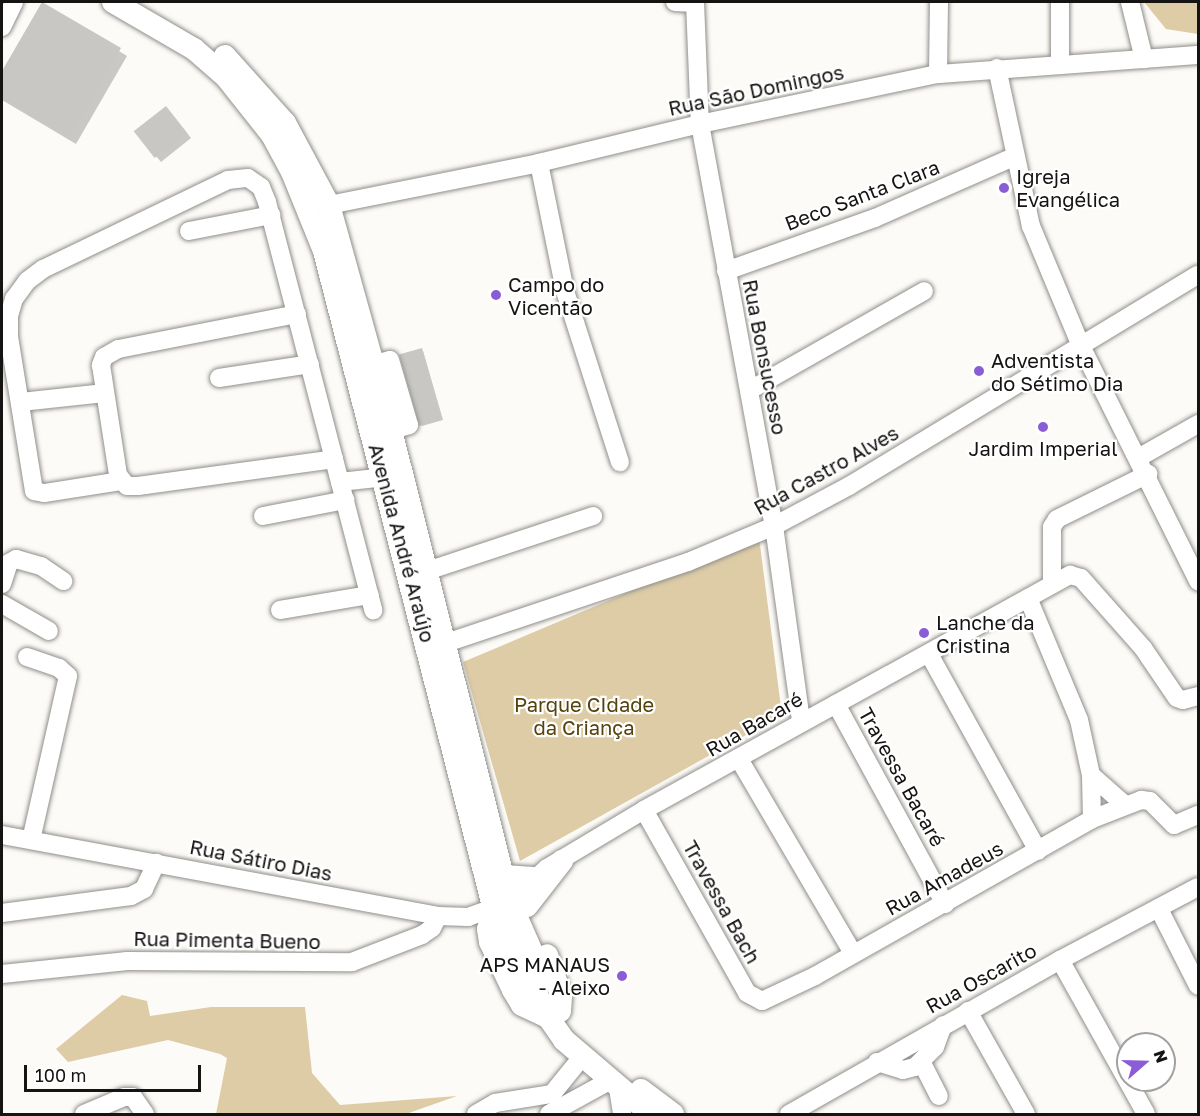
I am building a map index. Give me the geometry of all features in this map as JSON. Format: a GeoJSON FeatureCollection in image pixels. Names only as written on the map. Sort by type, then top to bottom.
{"type":"FeatureCollection","features":[{"type":"Feature","properties":{"kind":"main road","name":"Avenida André Araújo"},"geometry":{"type":"LineString","coordinates":[[113,2],[194,49],[226,77],[272,135],[310,209],[324,251],[386,477],[510,906],[554,1014],[582,1057],[651,1114]]}},
{"type":"Feature","properties":{"kind":"main road","name":"Avenida André Araújo"},"geometry":{"type":"LineString","coordinates":[[145,2],[209,43],[264,96],[301,149],[329,205],[446,643],[510,906]]}},
{"type":"Feature","properties":{"kind":"main road"},"geometry":{"type":"LineString","coordinates":[[554,1014],[518,1000],[490,942],[489,921],[510,906],[561,861]]}},
{"type":"Feature","properties":{"kind":"main road"},"geometry":{"type":"LineString","coordinates":[[504,876],[533,878]]}},
{"type":"Feature","properties":{"kind":"main road","name":"Avenida André Araújo"},"geometry":{"type":"LineString","coordinates":[[554,1014],[575,1030],[631,1083],[674,1114]]}},
{"type":"Feature","properties":{"kind":"street"},"geometry":{"type":"LineString","coordinates":[[2,27],[14,2]]}},
{"type":"Feature","properties":{"kind":"street"},"geometry":{"type":"LineString","coordinates":[[675,2],[695,2]]}},
{"type":"Feature","properties":{"kind":"street","name":"Rua Bonsucesso"},"geometry":{"type":"LineString","coordinates":[[695,2],[700,124],[774,526],[801,721]]}},
{"type":"Feature","properties":{"kind":"street"},"geometry":{"type":"LineString","coordinates":[[938,74],[939,2]]}},
{"type":"Feature","properties":{"kind":"street"},"geometry":{"type":"LineString","coordinates":[[1060,2],[1060,65]]}},
{"type":"Feature","properties":{"kind":"street"},"geometry":{"type":"LineString","coordinates":[[1130,2],[1144,59]]}},
{"type":"Feature","properties":{"kind":"street","name":"Rua São Domingos"},"geometry":{"type":"LineString","coordinates":[[329,205],[538,163],[700,124],[938,74],[1198,55]]}},
{"type":"Feature","properties":{"kind":"street"},"geometry":{"type":"LineString","coordinates":[[997,68],[1013,157],[1032,226],[1081,346],[1198,575]]}},
{"type":"Feature","properties":{"kind":"street","name":"Beco Santa Clara"},"geometry":{"type":"LineString","coordinates":[[726,271],[875,218],[1013,157]]}},
{"type":"Feature","properties":{"kind":"street"},"geometry":{"type":"LineString","coordinates":[[538,163],[565,291],[620,462]]}},
{"type":"Feature","properties":{"kind":"street"},"geometry":{"type":"LineString","coordinates":[[121,481],[44,493],[34,491],[9,316],[14,299],[35,275],[238,177],[248,178],[261,188],[271,215],[371,602],[280,610]]}},
{"type":"Feature","properties":{"kind":"street"},"geometry":{"type":"LineString","coordinates":[[189,231],[271,215]]}},
{"type":"Feature","properties":{"kind":"street","name":"Rua Castro Alves"},"geometry":{"type":"LineString","coordinates":[[446,643],[688,562],[774,526],[849,486],[1198,275]]}},
{"type":"Feature","properties":{"kind":"street"},"geometry":{"type":"LineString","coordinates":[[750,390],[924,291]]}},
{"type":"Feature","properties":{"kind":"street"},"geometry":{"type":"LineString","coordinates":[[297,314],[110,352],[101,365],[121,481],[127,486],[138,486],[334,459]]}},
{"type":"Feature","properties":{"kind":"street"},"geometry":{"type":"LineString","coordinates":[[219,378],[310,364]]}},
{"type":"Feature","properties":{"kind":"street"},"geometry":{"type":"LineString","coordinates":[[21,402],[105,393]]}},
{"type":"Feature","properties":{"kind":"street"},"geometry":{"type":"LineString","coordinates":[[1138,458],[1198,424]]}},
{"type":"Feature","properties":{"kind":"street"},"geometry":{"type":"LineString","coordinates":[[1148,474],[1057,519],[1052,527],[1052,583],[1070,575],[1081,578],[1143,648],[1177,698],[1183,700],[1198,696]]}},
{"type":"Feature","properties":{"kind":"street"},"geometry":{"type":"LineString","coordinates":[[340,482],[386,477]]}},
{"type":"Feature","properties":{"kind":"street"},"geometry":{"type":"LineString","coordinates":[[263,516],[345,500]]}},
{"type":"Feature","properties":{"kind":"street"},"geometry":{"type":"LineString","coordinates":[[427,571],[593,516]]}},
{"type":"Feature","properties":{"kind":"street"},"geometry":{"type":"LineString","coordinates":[[2,584],[9,562],[16,559],[41,566],[63,580]]}},
{"type":"Feature","properties":{"kind":"street","name":"Rua Bacaré"},"geometry":{"type":"LineString","coordinates":[[510,906],[533,878],[644,810],[739,759],[801,721],[929,654],[1052,583]]}},
{"type":"Feature","properties":{"kind":"street"},"geometry":{"type":"LineString","coordinates":[[1028,598],[1079,720],[1091,775],[1092,819]]}},
{"type":"Feature","properties":{"kind":"street"},"geometry":{"type":"LineString","coordinates":[[2,604],[49,631]]}},
{"type":"Feature","properties":{"kind":"street"},"geometry":{"type":"LineString","coordinates":[[929,654],[1038,850]]}},
{"type":"Feature","properties":{"kind":"street"},"geometry":{"type":"LineString","coordinates":[[27,657],[59,668],[68,676],[31,840]]}},
{"type":"Feature","properties":{"kind":"street","name":"Travessa Bacaré"},"geometry":{"type":"LineString","coordinates":[[836,704],[945,904]]}},
{"type":"Feature","properties":{"kind":"street"},"geometry":{"type":"LineString","coordinates":[[739,759],[853,954]]}},
{"type":"Feature","properties":{"kind":"street"},"geometry":{"type":"LineString","coordinates":[[1091,775],[1133,802],[1150,801],[1173,825],[1198,815]]}},
{"type":"Feature","properties":{"kind":"street","name":"Rua Amadeus"},"geometry":{"type":"LineString","coordinates":[[771,1000],[945,904],[1092,819],[1133,802]]}},
{"type":"Feature","properties":{"kind":"street","name":"Travessa Bach"},"geometry":{"type":"LineString","coordinates":[[644,810],[747,993],[755,999],[771,1000]]}},
{"type":"Feature","properties":{"kind":"street","name":"Rua Sátiro Dias"},"geometry":{"type":"LineString","coordinates":[[2,835],[156,863],[436,920],[472,929],[490,942]]}},
{"type":"Feature","properties":{"kind":"street"},"geometry":{"type":"LineString","coordinates":[[2,913],[131,896],[144,889],[156,863]]}},
{"type":"Feature","properties":{"kind":"street","name":"Rua Oscarito"},"geometry":{"type":"LineString","coordinates":[[789,1114],[968,1011],[1198,887]]}},
{"type":"Feature","properties":{"kind":"street","name":"Rua Sátiro Dias"},"geometry":{"type":"LineString","coordinates":[[436,920],[468,917],[510,906]]}},
{"type":"Feature","properties":{"kind":"street"},"geometry":{"type":"LineString","coordinates":[[1159,909],[1198,986]]}},
{"type":"Feature","properties":{"kind":"street","name":"Rua Pimenta Bueno"},"geometry":{"type":"LineString","coordinates":[[2,974],[127,961],[352,963],[400,947],[436,920]]}},
{"type":"Feature","properties":{"kind":"street"},"geometry":{"type":"LineString","coordinates":[[1060,960],[1146,1114]]}},
{"type":"Feature","properties":{"kind":"street"},"geometry":{"type":"LineString","coordinates":[[968,1011],[1026,1114]]}},
{"type":"Feature","properties":{"kind":"street"},"geometry":{"type":"LineString","coordinates":[[877,1062],[903,1070],[922,1063],[935,1047],[943,1025]]}},
{"type":"Feature","properties":{"kind":"street"},"geometry":{"type":"LineString","coordinates":[[554,1105],[582,1057]]}},
{"type":"Feature","properties":{"kind":"street"},"geometry":{"type":"LineString","coordinates":[[922,1063],[939,1096]]}},
{"type":"Feature","properties":{"kind":"street"},"geometry":{"type":"LineString","coordinates":[[476,1114],[495,1103],[554,1105],[614,1085],[622,1114]]}},
{"type":"Feature","properties":{"kind":"street"},"geometry":{"type":"LineString","coordinates":[[84,1114],[124,1097],[133,1097],[145,1114]]}},
{"type":"Feature","properties":{"kind":"green space"},"geometry":{"type":"Polygon","coordinates":[[[1144,2],[1198,2],[1198,34],[1166,29],[1144,2]]]}},
{"type":"Feature","properties":{"kind":"green space","name":"Parque CIdade da Criança"},"geometry":{"type":"Polygon","coordinates":[[[759,537],[782,715],[520,861],[463,662],[759,537]]]}},
{"type":"Feature","properties":{"kind":"green space"},"geometry":{"type":"Polygon","coordinates":[[[122,995],[147,1001],[150,1016],[211,1007],[305,1007],[312,1073],[340,1105],[457,1096],[406,1114],[216,1114],[227,1058],[220,1054],[168,1040],[68,1062],[56,1049],[122,995]]]}},
{"type":"Feature","properties":{"kind":"building"},"geometry":{"type":"Polygon","coordinates":[[[42,2],[121,48],[69,138],[2,99],[2,71],[42,2]]]}},
{"type":"Feature","properties":{"kind":"building"},"geometry":{"type":"Polygon","coordinates":[[[166,106],[187,133],[155,158],[134,131],[166,106]]]}},
{"type":"Feature","properties":{"kind":"building"},"geometry":{"type":"Polygon","coordinates":[[[422,348],[442,419],[419,426],[399,355],[422,348]]]}},
{"type":"Feature","properties":{"kind":"place","name":"Igreja Evangélica"},"geometry":{"type":"Point","coordinates":[1004,188]}},
{"type":"Feature","properties":{"kind":"place","name":"Campo do Vicentão"},"geometry":{"type":"Point","coordinates":[496,295]}},
{"type":"Feature","properties":{"kind":"place","name":"Adventista do Sétimo Dia"},"geometry":{"type":"Point","coordinates":[979,371]}},
{"type":"Feature","properties":{"kind":"place","name":"Jardim Imperial"},"geometry":{"type":"Point","coordinates":[1043,427]}},
{"type":"Feature","properties":{"kind":"place","name":"Lanche da Cristina"},"geometry":{"type":"Point","coordinates":[924,633]}},
{"type":"Feature","properties":{"kind":"place","name":"APS MANAUS - Aleixo"},"geometry":{"type":"Point","coordinates":[622,976]}}]}
